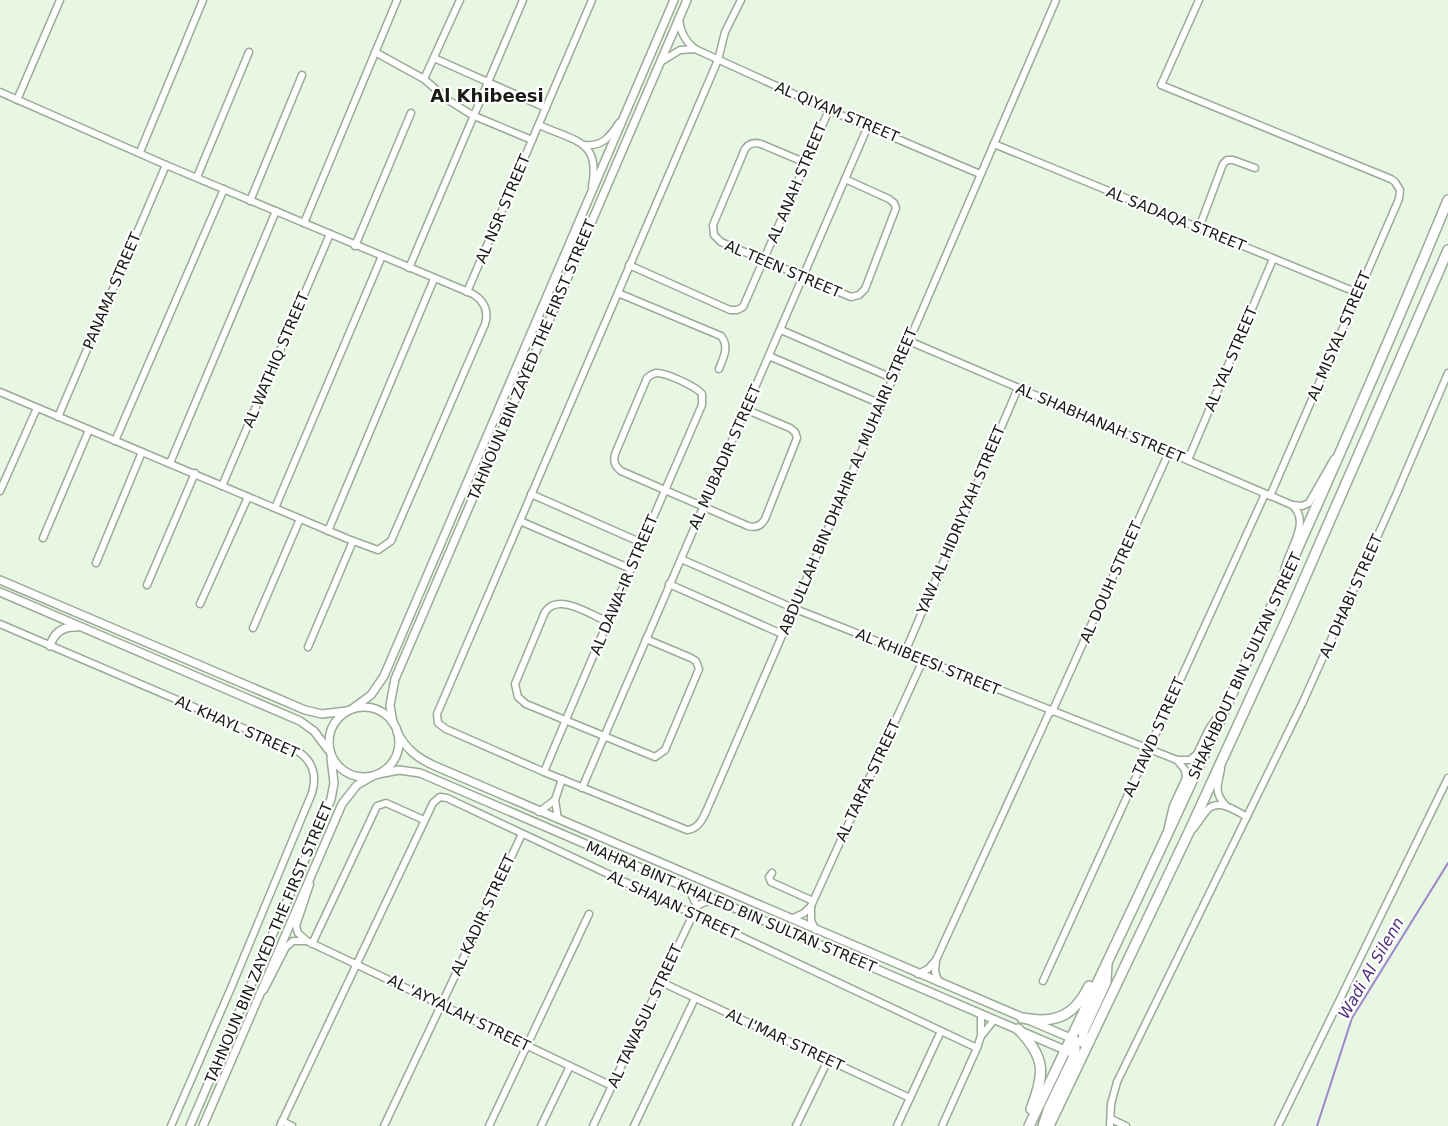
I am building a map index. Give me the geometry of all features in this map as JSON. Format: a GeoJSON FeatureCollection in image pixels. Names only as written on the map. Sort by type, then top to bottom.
{"type":"FeatureCollection","features":[{"type":"Feature","properties":{"kind":"main road","name":"SHAKHBOUT BIN SULTAN STREET"},"geometry":{"type":"LineString","coordinates":[[1049,1126],[1074,1053],[1071,1039],[1283,584],[1448,200]]}},
{"type":"Feature","properties":{"kind":"main road","name":"SHAKHBOUT BIN SULTAN STREET"},"geometry":{"type":"LineString","coordinates":[[1029,1126],[1074,1053],[1088,1044],[1188,834],[1322,542],[1448,250]]}},
{"type":"Feature","properties":{"kind":"main road"},"geometry":{"type":"LineString","coordinates":[[1022,1018],[1038,1021],[1054,1019],[1074,1008],[1086,993],[1118,929],[1134,906]]}},
{"type":"Feature","properties":{"kind":"main road"},"geometry":{"type":"LineString","coordinates":[[1088,1044],[1083,1032],[1106,982],[1107,960]]}},
{"type":"Feature","properties":{"kind":"main road"},"geometry":{"type":"LineString","coordinates":[[1018,1029],[1036,1050],[1042,1071],[1040,1085],[1024,1126]]}},
{"type":"Feature","properties":{"kind":"main road"},"geometry":{"type":"LineString","coordinates":[[1043,1126],[1074,1053]]}},
{"type":"Feature","properties":{"kind":"street"},"geometry":{"type":"LineString","coordinates":[[17,100],[60,0]]}},
{"type":"Feature","properties":{"kind":"street"},"geometry":{"type":"LineString","coordinates":[[140,152],[203,0]]}},
{"type":"Feature","properties":{"kind":"street"},"geometry":{"type":"LineString","coordinates":[[304,223],[397,0]]}},
{"type":"Feature","properties":{"kind":"street"},"geometry":{"type":"LineString","coordinates":[[424,79],[460,0]]}},
{"type":"Feature","properties":{"kind":"street"},"geometry":{"type":"LineString","coordinates":[[409,268],[472,115],[523,0]]}},
{"type":"Feature","properties":{"kind":"street","name":"AL NSR STREET"},"geometry":{"type":"LineString","coordinates":[[467,292],[592,0]]}},
{"type":"Feature","properties":{"kind":"street","name":"TAHNOUN BIN ZAYED THE FIRST STREET"},"geometry":{"type":"LineString","coordinates":[[349,710],[371,695],[384,676],[674,0]]}},
{"type":"Feature","properties":{"kind":"street","name":"TAHNOUN BIN ZAYED THE FIRST STREET"},"geometry":{"type":"LineString","coordinates":[[393,723],[391,697],[395,679],[687,0]]}},
{"type":"Feature","properties":{"kind":"street","name":"ABDULLAH BIN DHAHIR AL MUHAIRI STREET"},"geometry":{"type":"LineString","coordinates":[[741,0],[725,32],[718,60],[438,708],[437,718],[438,723],[446,729],[582,788],[692,830],[697,827],[712,798],[1056,0]]}},
{"type":"Feature","properties":{"kind":"street","name":"AL MISYAL STREET"},"geometry":{"type":"LineString","coordinates":[[1199,0],[1161,85],[1391,179],[1398,185],[1400,195],[1267,495]]}},
{"type":"Feature","properties":{"kind":"street"},"geometry":{"type":"LineString","coordinates":[[679,19],[681,33],[689,45],[695,49]]}},
{"type":"Feature","properties":{"kind":"street"},"geometry":{"type":"LineString","coordinates":[[661,61],[673,53],[695,49]]}},
{"type":"Feature","properties":{"kind":"street","name":"AL QIYAM STREET"},"geometry":{"type":"LineString","coordinates":[[695,49],[829,110],[980,174]]}},
{"type":"Feature","properties":{"kind":"street"},"geometry":{"type":"LineString","coordinates":[[197,177],[249,52]]}},
{"type":"Feature","properties":{"kind":"street"},"geometry":{"type":"LineString","coordinates":[[375,52],[424,79],[448,100],[472,115],[532,140]]}},
{"type":"Feature","properties":{"kind":"street"},"geometry":{"type":"LineString","coordinates":[[434,58],[546,108]]}},
{"type":"Feature","properties":{"kind":"street"},"geometry":{"type":"LineString","coordinates":[[250,201],[302,75]]}},
{"type":"Feature","properties":{"kind":"street"},"geometry":{"type":"LineString","coordinates":[[0,92],[355,246],[467,292],[483,302],[487,313],[487,319],[392,541],[378,550],[0,392]]}},
{"type":"Feature","properties":{"kind":"street","name":"AL ANAH STREET"},"geometry":{"type":"LineString","coordinates":[[629,266],[733,310],[740,309],[746,304],[829,110]]}},
{"type":"Feature","properties":{"kind":"street"},"geometry":{"type":"LineString","coordinates":[[355,246],[411,113]]}},
{"type":"Feature","properties":{"kind":"street"},"geometry":{"type":"LineString","coordinates":[[539,125],[582,144],[595,145],[607,139],[624,116]]}},
{"type":"Feature","properties":{"kind":"street","name":"AL MUBADIR STREET"},"geometry":{"type":"LineString","coordinates":[[582,788],[868,126]]}},
{"type":"Feature","properties":{"kind":"street","name":"AL TEEN STREET"},"geometry":{"type":"LineString","coordinates":[[806,163],[756,143],[749,145],[745,149],[713,225],[713,231],[721,242],[847,297],[859,295],[865,289],[896,208],[889,199],[845,179]]}},
{"type":"Feature","properties":{"kind":"street"},"geometry":{"type":"LineString","coordinates":[[582,144],[591,153],[595,165],[591,195]]}},
{"type":"Feature","properties":{"kind":"street","name":"AL SADAQA STREET"},"geometry":{"type":"LineString","coordinates":[[994,144],[1358,293]]}},
{"type":"Feature","properties":{"kind":"street"},"geometry":{"type":"LineString","coordinates":[[1199,228],[1223,164],[1227,160],[1233,160],[1255,168]]}},
{"type":"Feature","properties":{"kind":"street","name":"PANAMA STREET"},"geometry":{"type":"LineString","coordinates":[[58,417],[166,165]]}},
{"type":"Feature","properties":{"kind":"street"},"geometry":{"type":"LineString","coordinates":[[115,441],[224,189]]}},
{"type":"Feature","properties":{"kind":"street"},"geometry":{"type":"LineString","coordinates":[[170,463],[276,211]]}},
{"type":"Feature","properties":{"kind":"street","name":"AL WATHIQ STREET"},"geometry":{"type":"LineString","coordinates":[[222,486],[330,234]]}},
{"type":"Feature","properties":{"kind":"street"},"geometry":{"type":"LineString","coordinates":[[275,508],[382,256]]}},
{"type":"Feature","properties":{"kind":"street","name":"AL YAL STREET"},"geometry":{"type":"LineString","coordinates":[[1188,460],[1273,259]]}},
{"type":"Feature","properties":{"kind":"street"},"geometry":{"type":"LineString","coordinates":[[328,531],[434,279]]}},
{"type":"Feature","properties":{"kind":"street"},"geometry":{"type":"LineString","coordinates":[[618,293],[721,336],[726,343],[726,348],[719,369]]}},
{"type":"Feature","properties":{"kind":"street"},"geometry":{"type":"LineString","coordinates":[[781,330],[892,378]]}},
{"type":"Feature","properties":{"kind":"street","name":"AL SHABHANAH STREET"},"geometry":{"type":"LineString","coordinates":[[909,341],[1292,506]]}},
{"type":"Feature","properties":{"kind":"street"},"geometry":{"type":"LineString","coordinates":[[769,356],[881,404]]}},
{"type":"Feature","properties":{"kind":"street","name":"AL DAWA-IR STREET"},"geometry":{"type":"LineString","coordinates":[[544,772],[565,721],[665,491],[702,405],[703,398],[700,391],[660,373],[650,376],[615,454],[615,464],[621,471],[665,491]]}},
{"type":"Feature","properties":{"kind":"street","name":"AL DHABI STREET"},"geometry":{"type":"LineString","coordinates":[[1111,1122],[1117,1082],[1302,704],[1392,505],[1448,373]]}},
{"type":"Feature","properties":{"kind":"street","name":"YAW AL HIDRIYYAH STREET"},"geometry":{"type":"LineString","coordinates":[[904,652],[1018,388]]}},
{"type":"Feature","properties":{"kind":"street"},"geometry":{"type":"LineString","coordinates":[[0,491],[37,408]]}},
{"type":"Feature","properties":{"kind":"street"},"geometry":{"type":"LineString","coordinates":[[665,491],[751,527],[758,526],[765,519],[796,445],[797,435],[790,428],[745,409]]}},
{"type":"Feature","properties":{"kind":"street"},"geometry":{"type":"LineString","coordinates":[[43,538],[89,430]]}},
{"type":"Feature","properties":{"kind":"street"},"geometry":{"type":"LineString","coordinates":[[1292,506],[1306,505],[1312,500],[1328,468],[1343,448]]}},
{"type":"Feature","properties":{"kind":"street"},"geometry":{"type":"LineString","coordinates":[[96,563],[142,452]]}},
{"type":"Feature","properties":{"kind":"street","name":"AL DOUH STREET"},"geometry":{"type":"LineString","coordinates":[[918,974],[928,969],[936,960],[1169,452]]}},
{"type":"Feature","properties":{"kind":"street"},"geometry":{"type":"LineString","coordinates":[[147,585],[195,473]]}},
{"type":"Feature","properties":{"kind":"street"},"geometry":{"type":"LineString","coordinates":[[531,494],[642,543]]}},
{"type":"Feature","properties":{"kind":"street","name":"AL TAWD STREET"},"geometry":{"type":"LineString","coordinates":[[1044,981],[1267,495]]}},
{"type":"Feature","properties":{"kind":"street"},"geometry":{"type":"LineString","coordinates":[[200,604],[248,497]]}},
{"type":"Feature","properties":{"kind":"street"},"geometry":{"type":"LineString","coordinates":[[1283,584],[1287,558],[1301,525],[1300,516],[1292,506]]}},
{"type":"Feature","properties":{"kind":"street"},"geometry":{"type":"LineString","coordinates":[[254,628],[300,519]]}},
{"type":"Feature","properties":{"kind":"street"},"geometry":{"type":"LineString","coordinates":[[520,521],[631,569]]}},
{"type":"Feature","properties":{"kind":"street"},"geometry":{"type":"LineString","coordinates":[[308,647],[353,541]]}},
{"type":"Feature","properties":{"kind":"street","name":"AL KHIBEESI STREET"},"geometry":{"type":"LineString","coordinates":[[681,559],[793,608],[1177,760]]}},
{"type":"Feature","properties":{"kind":"street"},"geometry":{"type":"LineString","coordinates":[[0,580],[305,710],[322,714],[364,707],[375,709],[386,714],[393,723],[399,740],[396,756],[386,770],[375,775],[361,777],[350,774],[340,768],[314,731],[300,721],[0,592]]}},
{"type":"Feature","properties":{"kind":"street"},"geometry":{"type":"LineString","coordinates":[[669,584],[782,634]]}},
{"type":"Feature","properties":{"kind":"street"},"geometry":{"type":"LineString","coordinates":[[608,622],[563,603],[550,606],[545,612],[515,691],[523,702],[650,757],[659,756],[665,750],[699,669],[693,659],[646,639]]}},
{"type":"Feature","properties":{"kind":"street","name":"AL KHAYL STREET"},"geometry":{"type":"LineString","coordinates":[[0,624],[299,753],[309,762],[314,774],[313,788],[304,812],[171,1126]]}},
{"type":"Feature","properties":{"kind":"street"},"geometry":{"type":"LineString","coordinates":[[50,646],[54,635],[64,628],[88,629]]}},
{"type":"Feature","properties":{"kind":"street","name":"AL TARFA STREET"},"geometry":{"type":"LineString","coordinates":[[812,903],[923,660]]}},
{"type":"Feature","properties":{"kind":"street"},"geometry":{"type":"LineString","coordinates":[[1177,760],[1190,760],[1197,754],[1213,722],[1228,703]]}},
{"type":"Feature","properties":{"kind":"street"},"geometry":{"type":"LineString","coordinates":[[331,755],[329,745],[331,729],[340,716],[349,710]]}},
{"type":"Feature","properties":{"kind":"street","name":"MAHRA BINT KHALED BIN SULTAN STREET"},"geometry":{"type":"LineString","coordinates":[[397,732],[409,750],[426,762],[918,974],[1071,1039],[1088,1044]]}},
{"type":"Feature","properties":{"kind":"street","name":"TAHNOUN BIN ZAYED THE FIRST STREET"},"geometry":{"type":"LineString","coordinates":[[190,1126],[331,799],[334,774],[331,755]]}},
{"type":"Feature","properties":{"kind":"street"},"geometry":{"type":"LineString","coordinates":[[1167,834],[1173,806],[1186,778],[1185,770],[1177,760]]}},
{"type":"Feature","properties":{"kind":"street"},"geometry":{"type":"LineString","coordinates":[[1221,763],[1216,790],[1220,799],[1226,806],[1248,817]]}},
{"type":"Feature","properties":{"kind":"street","name":"MAHRA BINT KHALED BIN SULTAN STREET"},"geometry":{"type":"LineString","coordinates":[[375,775],[399,770],[420,773],[1074,1053]]}},
{"type":"Feature","properties":{"kind":"street","name":"TAHNOUN BIN ZAYED THE FIRST STREET"},"geometry":{"type":"LineString","coordinates":[[203,1126],[346,797],[357,785],[375,775]]}},
{"type":"Feature","properties":{"kind":"street"},"geometry":{"type":"LineString","coordinates":[[1278,1126],[1448,778]]}},
{"type":"Feature","properties":{"kind":"street"},"geometry":{"type":"LineString","coordinates":[[558,819],[555,800],[562,779]]}},
{"type":"Feature","properties":{"kind":"street","name":"AL SHAJAN STREET"},"geometry":{"type":"LineString","coordinates":[[281,1124],[424,820],[434,800],[444,797],[977,1048]]}},
{"type":"Feature","properties":{"kind":"street"},"geometry":{"type":"LineString","coordinates":[[539,812],[555,800]]}},
{"type":"Feature","properties":{"kind":"street"},"geometry":{"type":"LineString","coordinates":[[310,942],[377,806],[386,803],[424,820]]}},
{"type":"Feature","properties":{"kind":"street"},"geometry":{"type":"LineString","coordinates":[[1188,834],[1209,809],[1226,806]]}},
{"type":"Feature","properties":{"kind":"street","name":"AL KADIR STREET"},"geometry":{"type":"LineString","coordinates":[[384,1126],[522,834]]}},
{"type":"Feature","properties":{"kind":"street"},"geometry":{"type":"LineString","coordinates":[[772,873],[769,877],[771,882],[812,903]]}},
{"type":"Feature","properties":{"kind":"street"},"geometry":{"type":"LineString","coordinates":[[310,878],[296,926],[298,933],[310,942]]}},
{"type":"Feature","properties":{"kind":"street"},"geometry":{"type":"LineString","coordinates":[[688,887],[697,906],[705,902],[721,901]]}},
{"type":"Feature","properties":{"kind":"street"},"geometry":{"type":"LineString","coordinates":[[791,919],[804,913],[812,903]]}},
{"type":"Feature","properties":{"kind":"street"},"geometry":{"type":"LineString","coordinates":[[812,903],[811,921],[816,930]]}},
{"type":"Feature","properties":{"kind":"street","name":"AL TAWASUL STREET"},"geometry":{"type":"LineString","coordinates":[[593,1126],[697,906]]}},
{"type":"Feature","properties":{"kind":"street"},"geometry":{"type":"LineString","coordinates":[[489,1126],[589,915]]}},
{"type":"Feature","properties":{"kind":"street"},"geometry":{"type":"LineString","coordinates":[[260,994],[271,980],[286,947],[293,941],[310,942]]}},
{"type":"Feature","properties":{"kind":"street","name":"AL 'AYYALAH STREET"},"geometry":{"type":"LineString","coordinates":[[310,942],[612,1086]]}},
{"type":"Feature","properties":{"kind":"street"},"geometry":{"type":"LineString","coordinates":[[936,960],[935,972],[939,982]]}},
{"type":"Feature","properties":{"kind":"street","name":"AL I'MAR STREET"},"geometry":{"type":"LineString","coordinates":[[661,982],[910,1098]]}},
{"type":"Feature","properties":{"kind":"street"},"geometry":{"type":"LineString","coordinates":[[634,1126],[695,998]]}},
{"type":"Feature","properties":{"kind":"street"},"geometry":{"type":"LineString","coordinates":[[942,1126],[977,1048],[981,1036],[981,1014]]}},
{"type":"Feature","properties":{"kind":"street"},"geometry":{"type":"LineString","coordinates":[[981,1036],[994,1020]]}},
{"type":"Feature","properties":{"kind":"street"},"geometry":{"type":"LineString","coordinates":[[897,1126],[941,1031]]}},
{"type":"Feature","properties":{"kind":"street"},"geometry":{"type":"LineString","coordinates":[[796,1126],[828,1060]]}},
{"type":"Feature","properties":{"kind":"street"},"geometry":{"type":"LineString","coordinates":[[542,1126],[570,1066]]}},
{"type":"Feature","properties":{"kind":"street"},"geometry":{"type":"LineString","coordinates":[[1111,1122],[1126,1126]]}},
{"type":"Feature","properties":{"kind":"street"},"geometry":{"type":"LineString","coordinates":[[281,1124],[292,1126]]}},
{"type":"Feature","properties":{"kind":"waterway","name":"Wadi Al Silenn"},"geometry":{"type":"LineString","coordinates":[[1317,1126],[1352,1018],[1448,863]]}},
{"type":"Feature","properties":{"kind":"district","name":"Al Khibeesi"},"geometry":{"type":"Point","coordinates":[487,95]}}]}
